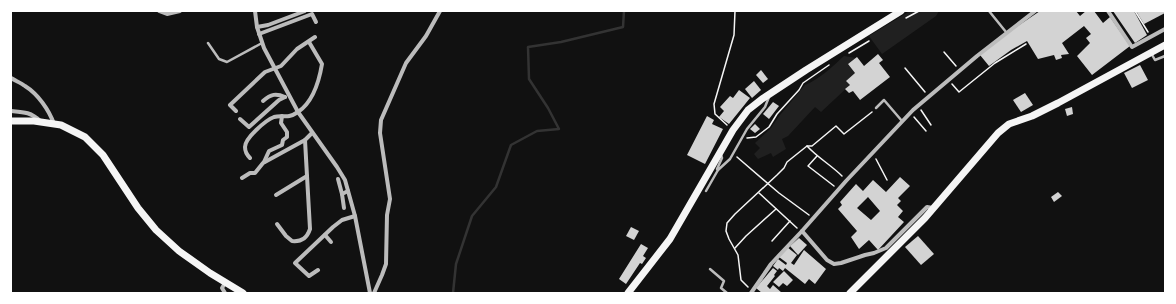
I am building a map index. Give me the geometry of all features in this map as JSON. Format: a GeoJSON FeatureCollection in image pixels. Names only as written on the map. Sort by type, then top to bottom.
{"type":"FeatureCollection","features":[{"type":"Feature","properties":{"kind":"main road"},"geometry":{"type":"LineString","coordinates":[[628,293],[670,240],[733,130],[748,110],[867,31],[901,11]]}},
{"type":"Feature","properties":{"kind":"main road"},"geometry":{"type":"LineString","coordinates":[[850,293],[925,218],[998,133],[1009,124],[1032,116],[1058,103],[1165,45]]}},
{"type":"Feature","properties":{"kind":"main road"},"geometry":{"type":"LineString","coordinates":[[11,122],[42,122],[61,125],[84,137],[103,154],[138,208],[156,230],[179,251],[225,283],[243,293]]}},
{"type":"Feature","properties":{"kind":"street"},"geometry":{"type":"LineString","coordinates":[[159,11],[167,14],[180,11]]}},
{"type":"Feature","properties":{"kind":"street"},"geometry":{"type":"LineString","coordinates":[[255,11],[257,27],[262,43],[287,97],[345,180],[355,216],[370,293]]}},
{"type":"Feature","properties":{"kind":"street"},"geometry":{"type":"LineString","coordinates":[[257,27],[268,25],[306,11]]}},
{"type":"Feature","properties":{"kind":"street"},"geometry":{"type":"LineString","coordinates":[[374,293],[386,264],[387,215],[390,199],[380,133],[381,120],[406,63],[426,36],[440,11]]}},
{"type":"Feature","properties":{"kind":"street"},"geometry":{"type":"LineString","coordinates":[[752,292],[771,264],[910,113],[928,96],[1006,32],[1035,11]]}},
{"type":"Feature","properties":{"kind":"street"},"geometry":{"type":"LineString","coordinates":[[1108,11],[1132,47],[1165,30]]}},
{"type":"Feature","properties":{"kind":"street"},"geometry":{"type":"LineString","coordinates":[[259,34],[312,14],[316,22]]}},
{"type":"Feature","properties":{"kind":"street"},"geometry":{"type":"LineString","coordinates":[[236,111],[230,105],[265,72],[281,66],[298,49],[315,37]]}},
{"type":"Feature","properties":{"kind":"street"},"geometry":{"type":"LineString","coordinates":[[250,158],[246,153],[245,146],[249,138],[268,120],[282,116],[289,117],[298,112],[303,108],[314,92],[320,76],[322,64],[309,42]]}},
{"type":"Feature","properties":{"kind":"street"},"geometry":{"type":"LineString","coordinates":[[11,78],[25,85],[31,90],[40,100],[52,118],[54,124]]}},
{"type":"Feature","properties":{"kind":"street"},"geometry":{"type":"LineString","coordinates":[[263,101],[272,94],[287,97]]}},
{"type":"Feature","properties":{"kind":"street"},"geometry":{"type":"LineString","coordinates":[[240,119],[249,127],[279,100],[287,97]]}},
{"type":"Feature","properties":{"kind":"street"},"geometry":{"type":"LineString","coordinates":[[11,111],[28,112],[42,122]]}},
{"type":"Feature","properties":{"kind":"street"},"geometry":{"type":"LineString","coordinates":[[242,178],[250,173],[255,173],[264,163],[269,152],[282,145],[283,140],[287,137],[287,132],[281,123],[282,116]]}},
{"type":"Feature","properties":{"kind":"street"},"geometry":{"type":"LineString","coordinates":[[264,163],[305,140],[312,133]]}},
{"type":"Feature","properties":{"kind":"street"},"geometry":{"type":"LineString","coordinates":[[277,224],[292,242],[303,240],[308,235],[310,229],[305,140]]}},
{"type":"Feature","properties":{"kind":"street"},"geometry":{"type":"LineString","coordinates":[[276,195],[307,176]]}},
{"type":"Feature","properties":{"kind":"street"},"geometry":{"type":"LineString","coordinates":[[338,179],[344,208]]}},
{"type":"Feature","properties":{"kind":"street"},"geometry":{"type":"LineString","coordinates":[[342,194],[348,191]]}},
{"type":"Feature","properties":{"kind":"street"},"geometry":{"type":"LineString","coordinates":[[802,231],[827,260],[834,264],[841,263],[864,254],[874,253],[886,248],[927,207],[933,208]]}},
{"type":"Feature","properties":{"kind":"street"},"geometry":{"type":"LineString","coordinates":[[318,270],[309,276],[295,263],[342,220],[355,216]]}},
{"type":"Feature","properties":{"kind":"street"},"geometry":{"type":"LineString","coordinates":[[325,235],[331,242]]}},
{"type":"Feature","properties":{"kind":"street"},"geometry":{"type":"LineString","coordinates":[[224,293],[222,288],[225,283]]}},
{"type":"Feature","properties":{"kind":"lane"},"geometry":{"type":"LineString","coordinates":[[989,11],[1006,32]]}},
{"type":"Feature","properties":{"kind":"lane"},"geometry":{"type":"LineString","coordinates":[[208,43],[219,59],[227,62],[262,43]]}},
{"type":"Feature","properties":{"kind":"lane"},"geometry":{"type":"LineString","coordinates":[[1150,53],[1155,60],[1165,56]]}},
{"type":"Feature","properties":{"kind":"lane"},"geometry":{"type":"LineString","coordinates":[[706,191],[718,170],[730,159],[742,137],[765,107],[770,94]]}},
{"type":"Feature","properties":{"kind":"lane"},"geometry":{"type":"LineString","coordinates":[[876,108],[884,100],[902,122]]}},
{"type":"Feature","properties":{"kind":"lane"},"geometry":{"type":"LineString","coordinates":[[718,170],[717,169],[722,158],[720,153]]}},
{"type":"Feature","properties":{"kind":"lane"},"geometry":{"type":"LineString","coordinates":[[710,269],[724,281],[721,288],[727,293]]}},
{"type":"Feature","properties":{"kind":"path"},"geometry":{"type":"LineString","coordinates":[[733,130],[715,114],[714,104],[734,35],[735,11]]}},
{"type":"Feature","properties":{"kind":"path"},"geometry":{"type":"LineString","coordinates":[[903,20],[919,11]]}},
{"type":"Feature","properties":{"kind":"path"},"geometry":{"type":"LineString","coordinates":[[1135,11],[1151,37]]}},
{"type":"Feature","properties":{"kind":"path"},"geometry":{"type":"LineString","coordinates":[[847,54],[851,53],[873,38]]}},
{"type":"Feature","properties":{"kind":"path"},"geometry":{"type":"LineString","coordinates":[[948,80],[959,92],[995,63],[1026,44]]}},
{"type":"Feature","properties":{"kind":"path"},"geometry":{"type":"LineString","coordinates":[[944,52],[959,71]]}},
{"type":"Feature","properties":{"kind":"path"},"geometry":{"type":"LineString","coordinates":[[742,137],[756,137],[768,127],[802,83],[814,77],[831,64]]}},
{"type":"Feature","properties":{"kind":"path"},"geometry":{"type":"LineString","coordinates":[[905,68],[928,96]]}},
{"type":"Feature","properties":{"kind":"path"},"geometry":{"type":"LineString","coordinates":[[918,106],[931,124]]}},
{"type":"Feature","properties":{"kind":"path"},"geometry":{"type":"LineString","coordinates":[[752,292],[741,280],[738,255],[726,231],[727,223],[784,168],[787,162],[807,146],[812,146],[836,126],[844,134],[876,108]]}},
{"type":"Feature","properties":{"kind":"path"},"geometry":{"type":"LineString","coordinates":[[910,113],[926,131]]}},
{"type":"Feature","properties":{"kind":"path"},"geometry":{"type":"LineString","coordinates":[[807,146],[846,181]]}},
{"type":"Feature","properties":{"kind":"path"},"geometry":{"type":"LineString","coordinates":[[732,154],[791,203],[802,209],[813,218]]}},
{"type":"Feature","properties":{"kind":"path"},"geometry":{"type":"LineString","coordinates":[[873,154],[887,180]]}},
{"type":"Feature","properties":{"kind":"path"},"geometry":{"type":"LineString","coordinates":[[817,156],[808,166],[838,190]]}},
{"type":"Feature","properties":{"kind":"path"},"geometry":{"type":"LineString","coordinates":[[759,193],[802,231]]}},
{"type":"Feature","properties":{"kind":"path"},"geometry":{"type":"LineString","coordinates":[[735,248],[776,209]]}},
{"type":"Feature","properties":{"kind":"path"},"geometry":{"type":"LineString","coordinates":[[772,241],[790,221]]}},
{"type":"Feature","properties":{"kind":"shaded area"},"geometry":{"type":"Polygon","coordinates":[[[910,11],[939,11],[936,16],[882,54],[869,36],[910,11]]]}},
{"type":"Feature","properties":{"kind":"shaded area"},"geometry":{"type":"Polygon","coordinates":[[[844,56],[856,58],[848,64],[855,73],[846,81],[850,85],[821,112],[815,107],[788,136],[782,139],[786,149],[773,157],[771,153],[758,159],[754,154],[760,148],[755,143],[771,128],[805,85],[821,76],[844,56]]]}},
{"type":"Feature","properties":{"kind":"building"},"geometry":{"type":"Polygon","coordinates":[[[1040,11],[1076,11],[1080,16],[1086,11],[1094,11],[1103,23],[1110,17],[1130,46],[1092,75],[1077,56],[1090,43],[1086,38],[1091,34],[1084,26],[1062,43],[1069,54],[1061,55],[1062,58],[1056,60],[1054,55],[1038,59],[1027,41],[1011,50],[989,66],[980,55],[1003,36],[1040,11]]]}},
{"type":"Feature","properties":{"kind":"building"},"geometry":{"type":"Polygon","coordinates":[[[1113,11],[1134,11],[1147,35],[1135,43],[1113,11]]]}},
{"type":"Feature","properties":{"kind":"building"},"geometry":{"type":"Polygon","coordinates":[[[1136,11],[1164,11],[1165,13],[1144,24],[1136,11]]]}},
{"type":"Feature","properties":{"kind":"building"},"geometry":{"type":"Polygon","coordinates":[[[878,54],[883,60],[879,63],[890,77],[860,100],[853,91],[849,93],[845,89],[850,85],[846,81],[855,73],[848,64],[857,57],[864,66],[878,54]]]}},
{"type":"Feature","properties":{"kind":"building"},"geometry":{"type":"Polygon","coordinates":[[[1140,65],[1148,80],[1132,88],[1124,73],[1140,65]]]}},
{"type":"Feature","properties":{"kind":"building"},"geometry":{"type":"Polygon","coordinates":[[[761,70],[768,79],[763,83],[756,75],[761,70]]]}},
{"type":"Feature","properties":{"kind":"building"},"geometry":{"type":"Polygon","coordinates":[[[754,81],[761,90],[752,98],[745,89],[754,81]]]}},
{"type":"Feature","properties":{"kind":"building"},"geometry":{"type":"Polygon","coordinates":[[[739,90],[750,98],[729,124],[719,117],[724,111],[720,107],[730,96],[733,98],[739,90]]]}},
{"type":"Feature","properties":{"kind":"building"},"geometry":{"type":"Polygon","coordinates":[[[1025,93],[1033,105],[1021,112],[1013,100],[1025,93]]]}},
{"type":"Feature","properties":{"kind":"building"},"geometry":{"type":"Polygon","coordinates":[[[773,102],[779,106],[769,119],[763,114],[773,102]]]}},
{"type":"Feature","properties":{"kind":"building"},"geometry":{"type":"Polygon","coordinates":[[[1072,107],[1073,114],[1067,116],[1065,109],[1072,107]]]}},
{"type":"Feature","properties":{"kind":"building"},"geometry":{"type":"Polygon","coordinates":[[[707,116],[714,120],[712,124],[723,129],[705,164],[687,155],[707,116]]]}},
{"type":"Feature","properties":{"kind":"building"},"geometry":{"type":"Polygon","coordinates":[[[755,124],[760,129],[755,133],[750,129],[755,124]]]}},
{"type":"Feature","properties":{"kind":"building"},"geometry":{"type":"Polygon","coordinates":[[[900,177],[910,186],[898,198],[901,201],[897,205],[903,211],[898,217],[904,222],[878,250],[869,240],[859,249],[851,237],[857,231],[838,209],[842,205],[840,202],[856,184],[863,191],[873,180],[886,192],[900,177]],[[868,197],[857,208],[871,220],[880,211],[868,197]]]}},
{"type":"Feature","properties":{"kind":"building"},"geometry":{"type":"Polygon","coordinates":[[[1058,192],[1062,196],[1054,202],[1051,197],[1058,192]]]}},
{"type":"Feature","properties":{"kind":"building"},"geometry":{"type":"Polygon","coordinates":[[[631,227],[639,231],[634,240],[626,236],[631,227]]]}},
{"type":"Feature","properties":{"kind":"building"},"geometry":{"type":"Polygon","coordinates":[[[918,236],[934,254],[921,265],[905,247],[918,236]]]}},
{"type":"Feature","properties":{"kind":"building"},"geometry":{"type":"Polygon","coordinates":[[[799,238],[807,245],[798,255],[790,246],[799,238]]]}},
{"type":"Feature","properties":{"kind":"building"},"geometry":{"type":"Polygon","coordinates":[[[641,244],[648,248],[643,256],[646,258],[642,264],[640,263],[626,284],[619,279],[641,244]]]}},
{"type":"Feature","properties":{"kind":"building"},"geometry":{"type":"Polygon","coordinates":[[[787,247],[797,255],[791,263],[794,265],[804,250],[826,269],[815,284],[809,279],[805,284],[785,268],[783,271],[779,268],[778,270],[773,266],[778,259],[786,265],[787,263],[779,257],[787,247]]]}},
{"type":"Feature","properties":{"kind":"building"},"geometry":{"type":"Polygon","coordinates":[[[773,268],[777,271],[767,286],[770,289],[773,285],[782,293],[762,293],[756,288],[773,268]]]}},
{"type":"Feature","properties":{"kind":"building"},"geometry":{"type":"Polygon","coordinates":[[[784,271],[793,280],[787,286],[783,283],[779,287],[773,282],[784,271]]]}},
{"type":"Feature","properties":{"kind":"waterway"},"geometry":{"type":"LineString","coordinates":[[453,293],[456,264],[472,216],[496,187],[511,145],[537,131],[559,129],[548,108],[529,79],[528,47],[561,42],[623,27],[624,11]]}}]}
